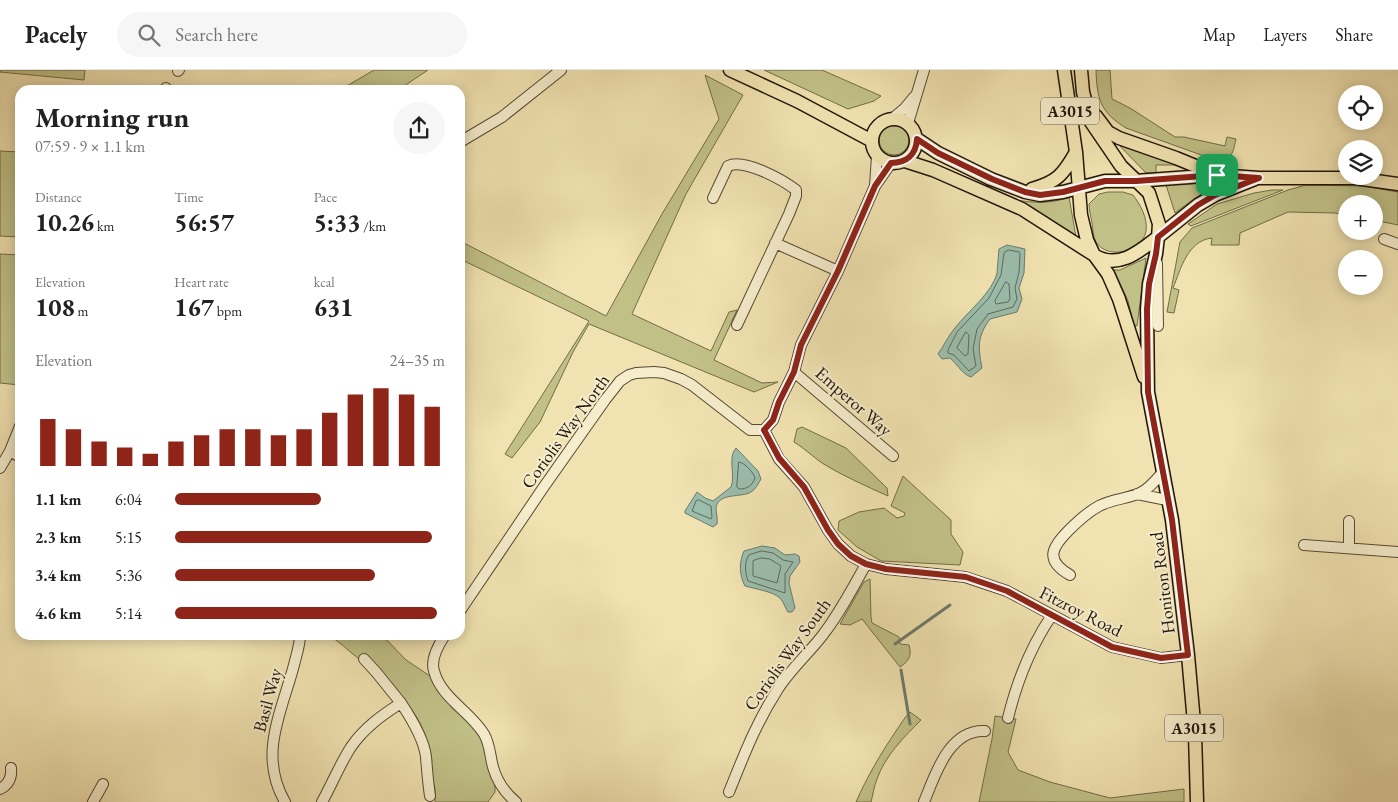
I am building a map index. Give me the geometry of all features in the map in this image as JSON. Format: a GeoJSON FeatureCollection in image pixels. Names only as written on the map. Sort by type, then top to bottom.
{"type":"FeatureCollection","features":[{"type":"Feature","properties":{"kind":"main road"},"geometry":{"type":"LineString","coordinates":[[730,70],[797,101],[872,141]]}},
{"type":"Feature","properties":{"kind":"main road","name":"A3015"},"geometry":{"type":"LineString","coordinates":[[1064,70],[1079,187]]}},
{"type":"Feature","properties":{"kind":"main road","name":"A3015"},"geometry":{"type":"LineString","coordinates":[[1081,70],[1083,92],[1091,122],[1104,144],[1121,166],[1136,181]]}},
{"type":"Feature","properties":{"kind":"main road"},"geometry":{"type":"LineString","coordinates":[[1083,92],[1099,121],[1108,132],[1119,138],[1203,168],[1217,175]]}},
{"type":"Feature","properties":{"kind":"main road"},"geometry":{"type":"LineString","coordinates":[[905,161],[914,152],[917,139],[914,130],[908,123],[893,118],[884,121],[876,128],[872,141],[873,149],[878,156],[891,163],[905,161],[933,170],[1022,209],[1094,256],[1116,262],[1138,254],[1198,205],[1215,195],[1259,178]]}},
{"type":"Feature","properties":{"kind":"main road"},"geometry":{"type":"LineString","coordinates":[[848,127],[876,128]]}},
{"type":"Feature","properties":{"kind":"main road"},"geometry":{"type":"LineString","coordinates":[[917,139],[938,153],[992,179],[1025,192],[1040,195],[1063,192],[1105,181],[1136,181],[1217,175],[1259,178],[1355,178],[1398,184]]}},
{"type":"Feature","properties":{"kind":"main road"},"geometry":{"type":"LineString","coordinates":[[1025,192],[1047,185],[1060,176],[1076,152]]}},
{"type":"Feature","properties":{"kind":"main road"},"geometry":{"type":"LineString","coordinates":[[1136,181],[1149,193],[1160,224],[1158,237]]}},
{"type":"Feature","properties":{"kind":"main road"},"geometry":{"type":"LineString","coordinates":[[1079,187],[1083,228],[1094,256]]}},
{"type":"Feature","properties":{"kind":"main road","name":"Honiton Road"},"geometry":{"type":"LineString","coordinates":[[1148,392],[1147,309],[1149,284],[1158,237]]}},
{"type":"Feature","properties":{"kind":"main road","name":"Honiton Road"},"geometry":{"type":"LineString","coordinates":[[1094,256],[1108,274],[1119,299],[1148,392],[1172,520],[1188,655],[1195,734],[1197,802]]}},
{"type":"Feature","properties":{"kind":"street"},"geometry":{"type":"LineString","coordinates":[[465,139],[502,117],[561,70]]}},
{"type":"Feature","properties":{"kind":"street"},"geometry":{"type":"LineString","coordinates":[[908,123],[924,70]]}},
{"type":"Feature","properties":{"kind":"street"},"geometry":{"type":"LineString","coordinates":[[893,118],[905,108],[916,94]]}},
{"type":"Feature","properties":{"kind":"street","name":"Emperor Way"},"geometry":{"type":"LineString","coordinates":[[875,186],[878,156]]}},
{"type":"Feature","properties":{"kind":"street"},"geometry":{"type":"LineString","coordinates":[[713,198],[728,166],[733,163],[745,164],[796,190],[796,196],[737,325]]}},
{"type":"Feature","properties":{"kind":"street","name":"Emperor Way"},"geometry":{"type":"LineString","coordinates":[[764,430],[773,420],[779,402],[794,372],[801,345],[838,271],[875,186],[891,163]]}},
{"type":"Feature","properties":{"kind":"street"},"geometry":{"type":"LineString","coordinates":[[1384,239],[1398,244]]}},
{"type":"Feature","properties":{"kind":"street"},"geometry":{"type":"LineString","coordinates":[[775,243],[838,271]]}},
{"type":"Feature","properties":{"kind":"street","name":"Honiton Road"},"geometry":{"type":"LineString","coordinates":[[1156,254],[1158,326]]}},
{"type":"Feature","properties":{"kind":"street","name":"Coriolis Way North"},"geometry":{"type":"LineString","coordinates":[[465,604],[605,400],[620,381],[629,375],[654,372],[664,373],[681,379],[692,384],[750,430],[764,430]]}},
{"type":"Feature","properties":{"kind":"street","name":"Emperor Way"},"geometry":{"type":"LineString","coordinates":[[794,372],[893,456]]}},
{"type":"Feature","properties":{"kind":"street","name":"Fitzroy Road"},"geometry":{"type":"LineString","coordinates":[[764,430],[779,458],[804,487],[838,544],[851,556],[866,564],[886,569],[966,577],[999,588],[1112,647],[1161,658],[1188,655]]}},
{"type":"Feature","properties":{"kind":"street"},"geometry":{"type":"LineString","coordinates":[[0,468],[15,438]]}},
{"type":"Feature","properties":{"kind":"street"},"geometry":{"type":"LineString","coordinates":[[10,451],[15,454]]}},
{"type":"Feature","properties":{"kind":"street"},"geometry":{"type":"LineString","coordinates":[[1070,575],[1057,564],[1054,558],[1056,544],[1079,520],[1099,506],[1137,494],[1151,485],[1162,473]]}},
{"type":"Feature","properties":{"kind":"street"},"geometry":{"type":"LineString","coordinates":[[1137,494],[1167,500]]}},
{"type":"Feature","properties":{"kind":"street"},"geometry":{"type":"LineString","coordinates":[[1349,548],[1350,521]]}},
{"type":"Feature","properties":{"kind":"street"},"geometry":{"type":"LineString","coordinates":[[1304,545],[1398,552]]}},
{"type":"Feature","properties":{"kind":"street","name":"Coriolis Way South"},"geometry":{"type":"LineString","coordinates":[[729,792],[756,726],[778,688],[824,634],[866,564]]}},
{"type":"Feature","properties":{"kind":"street"},"geometry":{"type":"LineString","coordinates":[[1008,718],[1017,683],[1036,642],[1052,615]]}},
{"type":"Feature","properties":{"kind":"street","name":"Basil Way"},"geometry":{"type":"LineString","coordinates":[[285,802],[275,780],[273,738],[290,681],[299,640]]}},
{"type":"Feature","properties":{"kind":"street"},"geometry":{"type":"LineString","coordinates":[[442,640],[434,658],[433,670],[443,690],[475,722],[485,735],[498,780],[504,790],[516,802]]}},
{"type":"Feature","properties":{"kind":"street"},"geometry":{"type":"LineString","coordinates":[[364,660],[400,704],[418,733],[426,757],[430,796]]}},
{"type":"Feature","properties":{"kind":"street"},"geometry":{"type":"LineString","coordinates":[[322,802],[351,748],[361,734],[387,712],[400,704]]}},
{"type":"Feature","properties":{"kind":"street"},"geometry":{"type":"LineString","coordinates":[[924,802],[946,754],[962,738],[972,732],[985,731]]}},
{"type":"Feature","properties":{"kind":"street"},"geometry":{"type":"LineString","coordinates":[[0,789],[5,786],[11,777],[11,768]]}},
{"type":"Feature","properties":{"kind":"street"},"geometry":{"type":"LineString","coordinates":[[93,802],[103,784]]}},
{"type":"Feature","properties":{"kind":"green space"},"geometry":{"type":"Polygon","coordinates":[[[0,70],[85,70],[84,80],[0,72],[0,70]]]}},
{"type":"Feature","properties":{"kind":"green space"},"geometry":{"type":"Polygon","coordinates":[[[374,70],[428,70],[406,85],[348,85],[374,70]]]}},
{"type":"Feature","properties":{"kind":"green space"},"geometry":{"type":"Polygon","coordinates":[[[764,70],[822,70],[881,96],[874,101],[848,109],[764,70]]]}},
{"type":"Feature","properties":{"kind":"green space"},"geometry":{"type":"Polygon","coordinates":[[[1096,70],[1110,70],[1112,99],[1130,108],[1175,137],[1184,137],[1225,146],[1227,137],[1236,139],[1232,154],[1227,159],[1218,161],[1126,128],[1105,110],[1097,89],[1096,70]]]}},
{"type":"Feature","properties":{"kind":"green space"},"geometry":{"type":"Polygon","coordinates":[[[705,75],[743,95],[686,194],[632,314],[711,351],[729,312],[737,310],[714,360],[762,383],[778,382],[754,392],[589,324],[573,352],[540,422],[512,458],[505,454],[589,321],[465,261],[465,244],[606,316],[662,214],[719,119],[705,75]]]}},
{"type":"Feature","properties":{"kind":"green space"},"geometry":{"type":"Polygon","coordinates":[[[894,125],[900,126],[908,134],[908,146],[900,154],[894,155],[888,154],[880,146],[879,140],[880,134],[888,126],[894,125]]]}},
{"type":"Feature","properties":{"kind":"green space"},"geometry":{"type":"Polygon","coordinates":[[[1117,143],[1183,165],[1156,165],[1156,173],[1146,173],[1117,143]]]}},
{"type":"Feature","properties":{"kind":"green space"},"geometry":{"type":"Polygon","coordinates":[[[0,151],[15,152],[15,237],[0,236],[0,151]]]}},
{"type":"Feature","properties":{"kind":"green space"},"geometry":{"type":"Polygon","coordinates":[[[1221,182],[1219,185],[1195,198],[1175,213],[1166,185],[1221,182]]]}},
{"type":"Feature","properties":{"kind":"green space"},"geometry":{"type":"Polygon","coordinates":[[[1306,185],[1363,186],[1398,192],[1398,225],[1383,222],[1383,195],[1338,195],[1338,214],[1288,212],[1240,233],[1239,245],[1211,245],[1212,238],[1203,240],[1196,244],[1182,265],[1173,288],[1179,290],[1174,313],[1167,312],[1180,242],[1192,228],[1288,190],[1306,185]]]}},
{"type":"Feature","properties":{"kind":"green space"},"geometry":{"type":"Polygon","coordinates":[[[1283,190],[1191,226],[1188,224],[1217,204],[1254,193],[1283,190]]]}},
{"type":"Feature","properties":{"kind":"green space"},"geometry":{"type":"Polygon","coordinates":[[[1123,192],[1133,195],[1145,216],[1146,231],[1143,238],[1139,244],[1124,251],[1108,251],[1101,248],[1094,238],[1089,204],[1099,194],[1123,192]]]}},
{"type":"Feature","properties":{"kind":"green space"},"geometry":{"type":"Polygon","coordinates":[[[1069,197],[1076,237],[1046,216],[1016,200],[1043,202],[1069,197]]]}},
{"type":"Feature","properties":{"kind":"green space"},"geometry":{"type":"Polygon","coordinates":[[[0,254],[15,255],[15,384],[0,383],[0,254]]]}},
{"type":"Feature","properties":{"kind":"green space"},"geometry":{"type":"Polygon","coordinates":[[[1146,258],[1137,326],[1134,325],[1128,301],[1114,270],[1120,270],[1146,258]]]}},
{"type":"Feature","properties":{"kind":"green space"},"geometry":{"type":"Polygon","coordinates":[[[802,427],[846,448],[887,488],[888,496],[830,468],[794,442],[797,429],[802,427]]]}},
{"type":"Feature","properties":{"kind":"green space"},"geometry":{"type":"Polygon","coordinates":[[[903,476],[951,520],[951,534],[963,552],[960,565],[881,561],[857,547],[838,530],[839,521],[859,512],[884,508],[897,518],[904,516],[905,513],[891,506],[903,476]]]}},
{"type":"Feature","properties":{"kind":"green space"},"geometry":{"type":"Polygon","coordinates":[[[870,579],[872,623],[899,637],[900,644],[909,645],[909,658],[900,667],[862,619],[850,625],[840,624],[864,582],[870,579]]]}},
{"type":"Feature","properties":{"kind":"green space"},"geometry":{"type":"Polygon","coordinates":[[[336,640],[387,640],[406,660],[436,680],[452,708],[476,728],[488,746],[495,792],[488,802],[435,802],[435,789],[429,765],[432,761],[421,725],[402,697],[336,640]]]}},
{"type":"Feature","properties":{"kind":"green space"},"geometry":{"type":"Polygon","coordinates":[[[910,712],[921,720],[885,762],[876,782],[871,802],[856,802],[880,757],[910,712]]]}},
{"type":"Feature","properties":{"kind":"green space"},"geometry":{"type":"Polygon","coordinates":[[[995,716],[1016,719],[1008,752],[1018,770],[1050,782],[1110,798],[1184,789],[1184,802],[979,802],[995,716]]]}},
{"type":"Feature","properties":{"kind":"water"},"geometry":{"type":"Polygon","coordinates":[[[1007,245],[1025,249],[1024,273],[1019,288],[1022,299],[1017,312],[990,319],[986,325],[980,342],[982,368],[971,377],[963,372],[950,358],[942,359],[938,354],[960,322],[990,288],[997,273],[999,249],[1007,245]]]}},
{"type":"Feature","properties":{"kind":"water"},"geometry":{"type":"Polygon","coordinates":[[[736,448],[758,471],[761,479],[756,488],[747,494],[726,497],[721,500],[716,508],[717,524],[713,527],[685,513],[697,492],[713,501],[731,487],[733,477],[732,457],[736,448]]]}},
{"type":"Feature","properties":{"kind":"water"},"geometry":{"type":"Polygon","coordinates":[[[762,546],[775,548],[785,555],[795,554],[799,556],[800,562],[790,576],[789,583],[795,608],[792,612],[788,612],[777,596],[745,586],[743,582],[740,569],[744,551],[762,546]]]}},
{"type":"Feature","properties":{"kind":"waterway"},"geometry":{"type":"LineString","coordinates":[[895,644],[950,605]]}},
{"type":"Feature","properties":{"kind":"waterway"},"geometry":{"type":"LineString","coordinates":[[901,670],[910,724]]}},
{"type":"Feature","properties":{"kind":"route"},"geometry":{"type":"LineString","coordinates":[[917,139],[938,153],[992,179],[1025,192],[1040,195],[1063,192],[1105,181],[1136,181],[1217,175],[1259,178],[1215,195],[1198,205],[1158,237],[1149,284],[1147,309],[1148,392],[1172,520],[1188,655],[1161,658],[1112,647],[999,588],[966,577],[886,569],[866,564],[851,556],[838,544],[804,487],[786,468],[773,449],[764,430],[773,420],[779,402],[794,372],[801,345],[838,271],[875,186],[891,163],[905,161],[910,157],[914,152],[917,139]]}}]}
